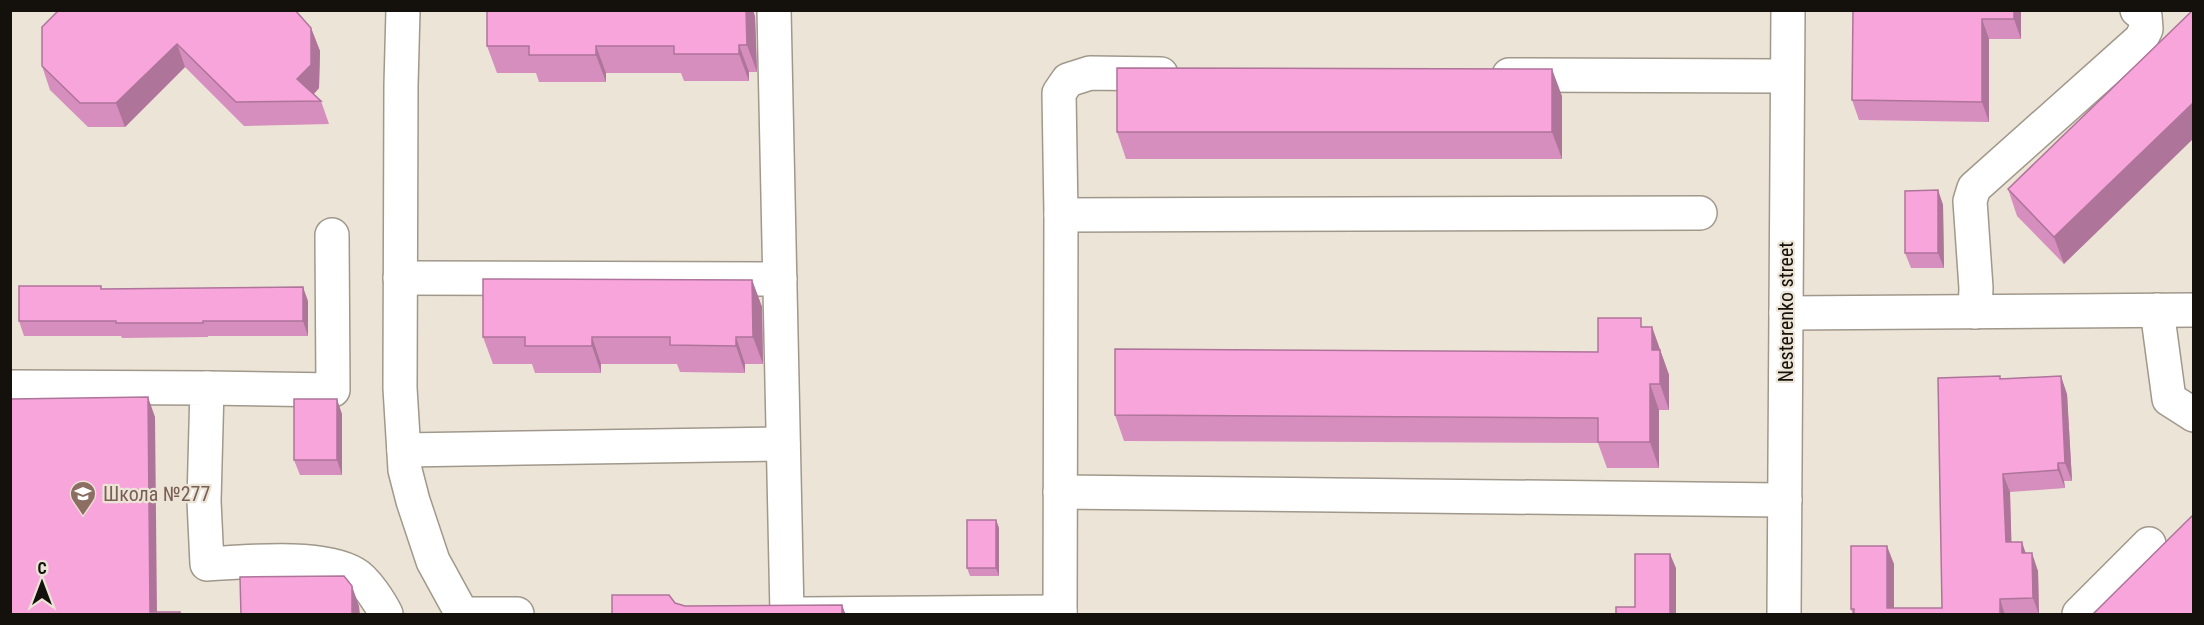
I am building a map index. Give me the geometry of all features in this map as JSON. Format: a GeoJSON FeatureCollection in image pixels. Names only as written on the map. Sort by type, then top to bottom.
{"type":"FeatureCollection","features":[{"type":"Feature","properties":{"kind":"street"},"geometry":{"type":"LineString","coordinates":[[403,10],[400,388],[405,470],[434,561],[461,614],[517,615]]}},
{"type":"Feature","properties":{"kind":"street"},"geometry":{"type":"LineString","coordinates":[[774,10],[787,614]]}},
{"type":"Feature","properties":{"kind":"street","name":"Nesterenko street"},"geometry":{"type":"LineString","coordinates":[[1784,615],[1788,10]]}},
{"type":"Feature","properties":{"kind":"street"},"geometry":{"type":"LineString","coordinates":[[1975,312],[1976,288],[1970,201],[1974,188],[2141,39],[2146,29],[2145,16],[2137,10]]}},
{"type":"Feature","properties":{"kind":"street"},"geometry":{"type":"LineString","coordinates":[[752,614],[1060,613],[1059,93],[1068,80],[1090,74],[1186,74]]}},
{"type":"Feature","properties":{"kind":"street"},"geometry":{"type":"LineString","coordinates":[[1485,75],[1787,76]]}},
{"type":"Feature","properties":{"kind":"street"},"geometry":{"type":"LineString","coordinates":[[1061,215],[1700,213]]}},
{"type":"Feature","properties":{"kind":"street"},"geometry":{"type":"LineString","coordinates":[[10,387],[333,390],[332,235]]}},
{"type":"Feature","properties":{"kind":"street"},"geometry":{"type":"LineString","coordinates":[[400,278],[780,279]]}},
{"type":"Feature","properties":{"kind":"street"},"geometry":{"type":"LineString","coordinates":[[2157,310],[2169,399],[2193,415]]}},
{"type":"Feature","properties":{"kind":"street"},"geometry":{"type":"LineString","coordinates":[[1786,313],[2193,310]]}},
{"type":"Feature","properties":{"kind":"street"},"geometry":{"type":"LineString","coordinates":[[207,388],[204,501],[207,564],[283,561],[325,564],[356,574],[380,603],[386,615]]}},
{"type":"Feature","properties":{"kind":"street"},"geometry":{"type":"LineString","coordinates":[[404,450],[783,444]]}},
{"type":"Feature","properties":{"kind":"street"},"geometry":{"type":"LineString","coordinates":[[1060,492],[1785,500]]}},
{"type":"Feature","properties":{"kind":"street"},"geometry":{"type":"LineString","coordinates":[[2079,615],[2149,544]]}},
{"type":"Feature","properties":{"kind":"building"},"geometry":{"type":"Polygon","coordinates":[[[59,10],[295,10],[311,28],[311,65],[297,79],[321,101],[236,102],[177,44],[116,103],[80,103],[42,66],[42,27],[59,10]]]}},
{"type":"Feature","properties":{"kind":"building"},"geometry":{"type":"Polygon","coordinates":[[[487,10],[746,10],[747,45],[739,45],[739,54],[674,54],[674,46],[596,46],[596,55],[529,55],[529,46],[487,46],[487,10]]]}},
{"type":"Feature","properties":{"kind":"building"},"geometry":{"type":"Polygon","coordinates":[[[1853,10],[2014,10],[2014,19],[1982,19],[1982,102],[1852,100],[1853,10]]]}},
{"type":"Feature","properties":{"kind":"building"},"geometry":{"type":"Polygon","coordinates":[[[2193,10],[2193,103],[2054,237],[2008,189],[2193,10]]]}},
{"type":"Feature","properties":{"kind":"building"},"geometry":{"type":"Polygon","coordinates":[[[1117,68],[1552,69],[1552,132],[1117,132],[1117,68]]]}},
{"type":"Feature","properties":{"kind":"building"},"geometry":{"type":"Polygon","coordinates":[[[1938,190],[1938,253],[1905,253],[1905,191],[1938,190]]]}},
{"type":"Feature","properties":{"kind":"building"},"geometry":{"type":"Polygon","coordinates":[[[483,279],[752,280],[753,337],[736,337],[736,346],[670,345],[670,337],[592,337],[592,346],[525,346],[525,337],[483,337],[483,279]]]}},
{"type":"Feature","properties":{"kind":"building"},"geometry":{"type":"Polygon","coordinates":[[[19,286],[101,286],[101,289],[303,287],[303,321],[116,323],[116,321],[19,321],[19,286]]]}},
{"type":"Feature","properties":{"kind":"building"},"geometry":{"type":"Polygon","coordinates":[[[1598,318],[1641,318],[1641,327],[1652,327],[1652,350],[1660,350],[1660,384],[1650,384],[1650,442],[1598,442],[1598,418],[1115,415],[1115,349],[1598,352],[1598,318]]]}},
{"type":"Feature","properties":{"kind":"building"},"geometry":{"type":"Polygon","coordinates":[[[2000,376],[2000,379],[2061,376],[2065,463],[2058,463],[2058,470],[2003,474],[2006,542],[2022,542],[2022,553],[2032,553],[2033,598],[2000,599],[2000,615],[1854,615],[1854,609],[1851,609],[1851,546],[1887,546],[1887,608],[1942,608],[1938,378],[2000,376]]]}},
{"type":"Feature","properties":{"kind":"building","name":"Школа №277"},"geometry":{"type":"Polygon","coordinates":[[[148,397],[150,612],[180,612],[180,615],[10,615],[10,399],[148,397]]]}},
{"type":"Feature","properties":{"kind":"building"},"geometry":{"type":"Polygon","coordinates":[[[294,399],[337,399],[337,460],[294,460],[294,399]]]}},
{"type":"Feature","properties":{"kind":"building"},"geometry":{"type":"Polygon","coordinates":[[[2193,515],[2192,615],[2092,615],[2193,515]]]}},
{"type":"Feature","properties":{"kind":"building"},"geometry":{"type":"Polygon","coordinates":[[[967,520],[996,520],[996,568],[967,568],[967,520]]]}},
{"type":"Feature","properties":{"kind":"building"},"geometry":{"type":"Polygon","coordinates":[[[1635,554],[1670,554],[1670,615],[1616,615],[1616,607],[1635,607],[1635,554]]]}},
{"type":"Feature","properties":{"kind":"building"},"geometry":{"type":"Polygon","coordinates":[[[344,576],[352,586],[352,615],[241,615],[240,577],[344,576]]]}},
{"type":"Feature","properties":{"kind":"building"},"geometry":{"type":"Polygon","coordinates":[[[612,595],[669,595],[675,603],[685,606],[842,605],[842,615],[612,615],[612,595]]]}},
{"type":"Feature","properties":{"kind":"place","name":"Школа №277"},"geometry":{"type":"Point","coordinates":[83,517]}}]}
